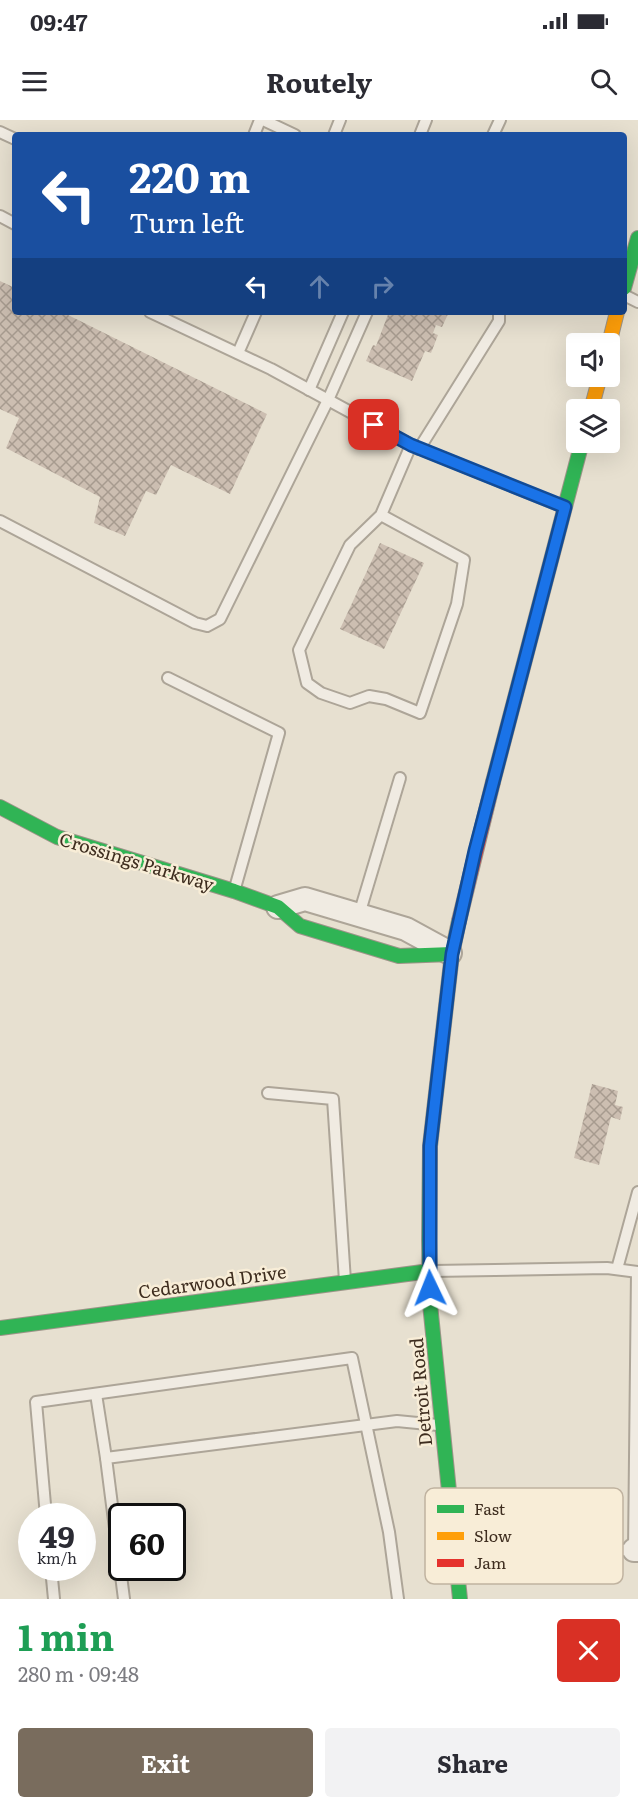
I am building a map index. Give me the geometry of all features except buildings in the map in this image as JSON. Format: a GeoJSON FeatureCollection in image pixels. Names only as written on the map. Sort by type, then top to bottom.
{"type":"FeatureCollection","features":[{"type":"Feature","properties":{"kind":"main road"},"geometry":{"type":"LineString","coordinates":[[627,277],[638,238]]}},
{"type":"Feature","properties":{"kind":"main road"},"geometry":{"type":"LineString","coordinates":[[612,333],[616,315]]}},
{"type":"Feature","properties":{"kind":"main road","name":"Detroit Road"},"geometry":{"type":"LineString","coordinates":[[448,1488],[441,1425],[430,1271],[430,1146],[452,954],[475,851],[579,453]]}},
{"type":"Feature","properties":{"kind":"main road","name":"Crossings Parkway"},"geometry":{"type":"LineString","coordinates":[[0,807],[57,837],[279,907],[300,926],[399,956],[452,954]]}},
{"type":"Feature","properties":{"kind":"main road","name":"Cedarwood Drive"},"geometry":{"type":"LineString","coordinates":[[0,1328],[430,1271]]}},
{"type":"Feature","properties":{"kind":"main road","name":"Detroit Road"},"geometry":{"type":"LineString","coordinates":[[459,1584],[460,1599]]}},
{"type":"Feature","properties":{"kind":"street"},"geometry":{"type":"LineString","coordinates":[[279,907],[304,898],[406,929],[452,954]]}},
{"type":"Feature","properties":{"kind":"lane"},"geometry":{"type":"LineString","coordinates":[[262,120],[288,132]]}},
{"type":"Feature","properties":{"kind":"lane"},"geometry":{"type":"LineString","coordinates":[[156,315],[309,390],[415,447],[565,507]]}},
{"type":"Feature","properties":{"kind":"lane"},"geometry":{"type":"LineString","coordinates":[[172,323],[176,315]]}},
{"type":"Feature","properties":{"kind":"lane"},"geometry":{"type":"LineString","coordinates":[[238,354],[255,315]]}},
{"type":"Feature","properties":{"kind":"lane"},"geometry":{"type":"LineString","coordinates":[[309,390],[342,315]]}},
{"type":"Feature","properties":{"kind":"lane"},"geometry":{"type":"LineString","coordinates":[[0,521],[195,623],[207,626],[220,619],[328,400],[366,315]]}},
{"type":"Feature","properties":{"kind":"lane"},"geometry":{"type":"LineString","coordinates":[[381,514],[464,560],[457,604],[420,713],[386,699],[369,696],[350,703],[321,693],[307,683],[299,650],[350,545],[381,514],[415,447],[499,317]]}},
{"type":"Feature","properties":{"kind":"lane"},"geometry":{"type":"LineString","coordinates":[[168,678],[279,733],[234,891]]}},
{"type":"Feature","properties":{"kind":"lane"},"geometry":{"type":"LineString","coordinates":[[351,941],[400,778]]}},
{"type":"Feature","properties":{"kind":"lane"},"geometry":{"type":"LineString","coordinates":[[268,1093],[333,1099],[345,1281]]}},
{"type":"Feature","properties":{"kind":"lane"},"geometry":{"type":"LineString","coordinates":[[617,1269],[638,1192]]}},
{"type":"Feature","properties":{"kind":"lane"},"geometry":{"type":"LineString","coordinates":[[430,1271],[607,1268],[637,1272],[636,1550]]}},
{"type":"Feature","properties":{"kind":"lane"},"geometry":{"type":"LineString","coordinates":[[45,1503],[36,1402],[352,1358],[390,1532],[398,1599]]}},
{"type":"Feature","properties":{"kind":"lane"},"geometry":{"type":"LineString","coordinates":[[96,1394],[124,1599]]}},
{"type":"Feature","properties":{"kind":"lane"},"geometry":{"type":"LineString","coordinates":[[106,1458],[397,1421],[441,1425]]}},
{"type":"Feature","properties":{"kind":"lane"},"geometry":{"type":"LineString","coordinates":[[52,1581],[54,1599]]}},
{"type":"Feature","properties":{"kind":"traffic: fast"},"geometry":{"type":"LineString","coordinates":[[627,277],[638,238]]}},
{"type":"Feature","properties":{"kind":"traffic: fast"},"geometry":{"type":"LineString","coordinates":[[493,782],[579,453]]}},
{"type":"Feature","properties":{"kind":"traffic: fast"},"geometry":{"type":"LineString","coordinates":[[0,807],[57,837],[234,891],[278,907],[300,926],[399,956],[452,954]]}},
{"type":"Feature","properties":{"kind":"traffic: fast"},"geometry":{"type":"LineString","coordinates":[[449,1488],[430,1304],[430,1146],[452,954],[459,921]]}},
{"type":"Feature","properties":{"kind":"traffic: fast"},"geometry":{"type":"LineString","coordinates":[[0,1328],[430,1271]]}},
{"type":"Feature","properties":{"kind":"traffic: fast"},"geometry":{"type":"LineString","coordinates":[[458,1584],[460,1599]]}},
{"type":"Feature","properties":{"kind":"traffic: slow"},"geometry":{"type":"LineString","coordinates":[[612,333],[616,315]]}},
{"type":"Feature","properties":{"kind":"traffic: slow"},"geometry":{"type":"LineString","coordinates":[[594,399],[597,387]]}},
{"type":"Feature","properties":{"kind":"traffic: jam"},"geometry":{"type":"LineString","coordinates":[[459,921],[493,782]]}},
{"type":"Feature","properties":{"kind":"route"},"geometry":{"type":"LineString","coordinates":[[374,425],[411,445],[565,507],[475,851],[452,954],[430,1146],[430,1288]]}}]}
